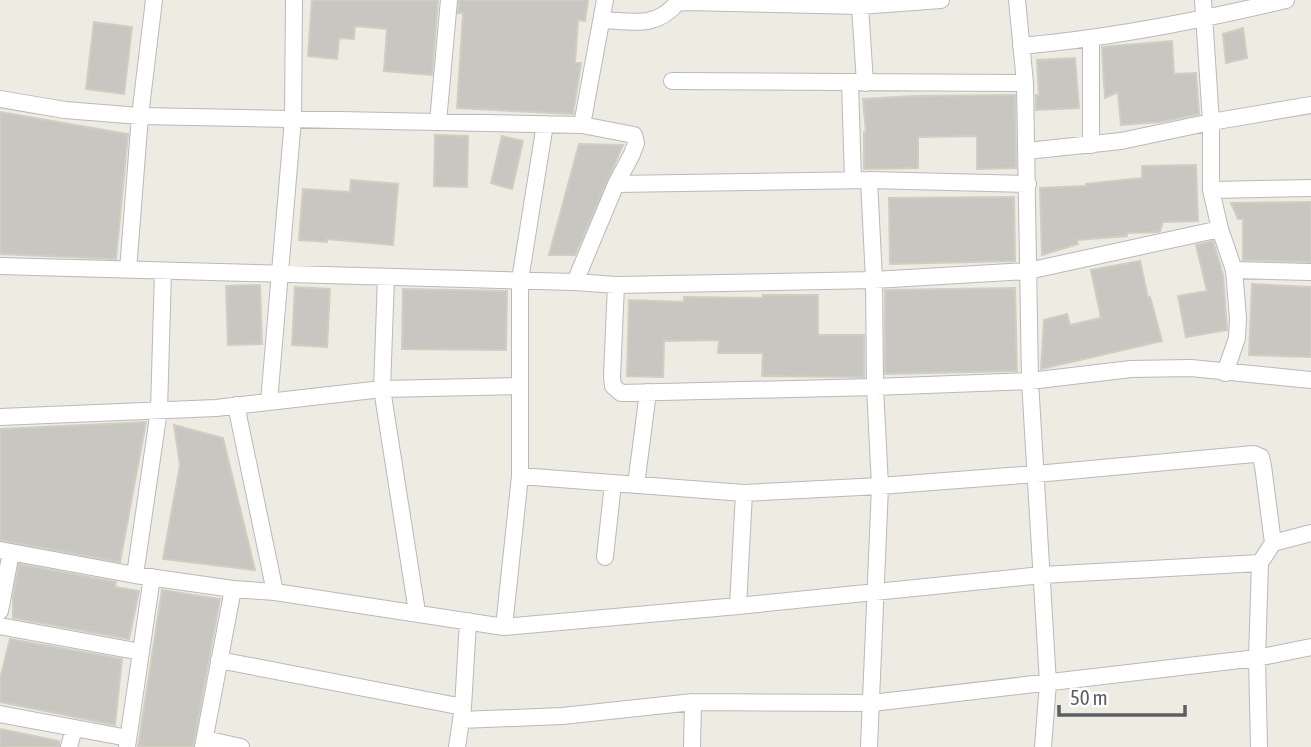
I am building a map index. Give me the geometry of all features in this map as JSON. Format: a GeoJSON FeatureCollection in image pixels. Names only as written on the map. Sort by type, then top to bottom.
{"type":"FeatureCollection","features":[{"type":"Feature","properties":{"kind":"street"},"geometry":{"type":"LineString","coordinates":[[128,270],[140,116],[154,0]]}},
{"type":"Feature","properties":{"kind":"street"},"geometry":{"type":"LineString","coordinates":[[269,402],[293,119],[294,0]]}},
{"type":"Feature","properties":{"kind":"street"},"geometry":{"type":"LineString","coordinates":[[438,122],[449,0]]}},
{"type":"Feature","properties":{"kind":"street"},"geometry":{"type":"LineString","coordinates":[[582,125],[605,0]]}},
{"type":"Feature","properties":{"kind":"street"},"geometry":{"type":"LineString","coordinates":[[602,20],[656,21],[666,16],[677,3],[687,2],[809,2],[860,6],[941,0]]}},
{"type":"Feature","properties":{"kind":"street"},"geometry":{"type":"LineString","coordinates":[[1017,0],[1026,83],[1030,381],[1048,683],[1043,747]]}},
{"type":"Feature","properties":{"kind":"street"},"geometry":{"type":"LineString","coordinates":[[1203,0],[1211,122],[1211,190],[1220,229],[1234,270],[1238,328],[1226,373]]}},
{"type":"Feature","properties":{"kind":"street"},"geometry":{"type":"LineString","coordinates":[[1021,46],[1091,40],[1204,20],[1286,0]]}},
{"type":"Feature","properties":{"kind":"street"},"geometry":{"type":"LineString","coordinates":[[860,6],[858,83],[861,180],[874,280],[875,387],[880,486],[869,747]]}},
{"type":"Feature","properties":{"kind":"street"},"geometry":{"type":"LineString","coordinates":[[1091,40],[1091,145]]}},
{"type":"Feature","properties":{"kind":"street"},"geometry":{"type":"LineString","coordinates":[[672,81],[1026,83]]}},
{"type":"Feature","properties":{"kind":"street"},"geometry":{"type":"LineString","coordinates":[[0,99],[65,110],[140,116],[582,125],[634,135],[636,138],[632,154],[616,184],[575,282]]}},
{"type":"Feature","properties":{"kind":"street"},"geometry":{"type":"LineString","coordinates":[[1027,151],[1121,141],[1311,105]]}},
{"type":"Feature","properties":{"kind":"street"},"geometry":{"type":"LineString","coordinates":[[504,627],[520,476],[520,280],[545,124]]}},
{"type":"Feature","properties":{"kind":"street"},"geometry":{"type":"LineString","coordinates":[[616,184],[861,180],[1028,184]]}},
{"type":"Feature","properties":{"kind":"street"},"geometry":{"type":"LineString","coordinates":[[1211,190],[1311,188]]}},
{"type":"Feature","properties":{"kind":"street"},"geometry":{"type":"LineString","coordinates":[[0,266],[616,285],[874,280],[1028,271],[1220,229]]}},
{"type":"Feature","properties":{"kind":"street"},"geometry":{"type":"LineString","coordinates":[[1234,270],[1311,272]]}},
{"type":"Feature","properties":{"kind":"street"},"geometry":{"type":"LineString","coordinates":[[135,575],[159,410],[163,271]]}},
{"type":"Feature","properties":{"kind":"street"},"geometry":{"type":"LineString","coordinates":[[386,276],[382,389],[417,612]]}},
{"type":"Feature","properties":{"kind":"street"},"geometry":{"type":"LineString","coordinates":[[616,285],[613,386],[621,393],[1030,381],[1131,369],[1191,368],[1311,380]]}},
{"type":"Feature","properties":{"kind":"street"},"geometry":{"type":"LineString","coordinates":[[0,417],[236,405],[382,389],[519,386]]}},
{"type":"Feature","properties":{"kind":"street"},"geometry":{"type":"LineString","coordinates":[[636,485],[648,393]]}},
{"type":"Feature","properties":{"kind":"street"},"geometry":{"type":"LineString","coordinates":[[236,405],[275,592]]}},
{"type":"Feature","properties":{"kind":"street"},"geometry":{"type":"LineString","coordinates":[[520,476],[744,493],[880,486],[1254,454],[1261,457],[1264,466],[1273,543],[1260,563],[1257,658],[1259,747]]}},
{"type":"Feature","properties":{"kind":"street"},"geometry":{"type":"LineString","coordinates":[[605,557],[613,483]]}},
{"type":"Feature","properties":{"kind":"street"},"geometry":{"type":"LineString","coordinates":[[738,606],[744,493]]}},
{"type":"Feature","properties":{"kind":"street"},"geometry":{"type":"LineString","coordinates":[[1273,543],[1311,533]]}},
{"type":"Feature","properties":{"kind":"street"},"geometry":{"type":"LineString","coordinates":[[0,611],[5,551],[135,575],[417,612],[504,627],[1042,575],[1260,563]]}},
{"type":"Feature","properties":{"kind":"street"},"geometry":{"type":"LineString","coordinates":[[0,714],[74,728],[127,743],[152,577]]}},
{"type":"Feature","properties":{"kind":"street"},"geometry":{"type":"LineString","coordinates":[[233,589],[204,743],[242,747]]}},
{"type":"Feature","properties":{"kind":"street"},"geometry":{"type":"LineString","coordinates":[[457,747],[462,714],[468,621]]}},
{"type":"Feature","properties":{"kind":"street"},"geometry":{"type":"LineString","coordinates":[[0,626],[141,652]]}},
{"type":"Feature","properties":{"kind":"street"},"geometry":{"type":"LineString","coordinates":[[219,660],[462,714],[562,716],[694,702],[872,703],[1257,658],[1311,648]]}},
{"type":"Feature","properties":{"kind":"street"},"geometry":{"type":"LineString","coordinates":[[692,747],[694,702]]}},
{"type":"Feature","properties":{"kind":"street"},"geometry":{"type":"LineString","coordinates":[[69,747],[74,728]]}},
{"type":"Feature","properties":{"kind":"building"},"geometry":{"type":"Polygon","coordinates":[[[312,0],[438,0],[432,75],[384,71],[387,29],[355,26],[354,39],[339,38],[337,59],[308,56],[312,0]]]}},
{"type":"Feature","properties":{"kind":"building"},"geometry":{"type":"Polygon","coordinates":[[[459,0],[588,0],[585,21],[578,20],[575,63],[581,63],[573,114],[457,108],[463,13],[458,13],[459,0]]]}},
{"type":"Feature","properties":{"kind":"building"},"geometry":{"type":"Polygon","coordinates":[[[94,22],[132,27],[124,94],[86,89],[94,22]]]}},
{"type":"Feature","properties":{"kind":"building"},"geometry":{"type":"Polygon","coordinates":[[[1243,28],[1247,58],[1226,63],[1223,34],[1243,28]]]}},
{"type":"Feature","properties":{"kind":"building"},"geometry":{"type":"Polygon","coordinates":[[[1172,41],[1174,74],[1196,73],[1199,114],[1160,122],[1121,125],[1118,92],[1105,98],[1102,47],[1172,41]]]}},
{"type":"Feature","properties":{"kind":"building"},"geometry":{"type":"Polygon","coordinates":[[[1075,58],[1079,108],[1036,110],[1036,95],[1039,95],[1037,60],[1075,58]]]}},
{"type":"Feature","properties":{"kind":"building"},"geometry":{"type":"Polygon","coordinates":[[[1015,95],[1016,168],[977,169],[977,136],[918,137],[918,168],[864,169],[866,132],[863,99],[1015,95]]]}},
{"type":"Feature","properties":{"kind":"building"},"geometry":{"type":"Polygon","coordinates":[[[0,112],[128,134],[116,259],[0,254],[0,112]]]}},
{"type":"Feature","properties":{"kind":"building"},"geometry":{"type":"Polygon","coordinates":[[[435,135],[468,136],[467,187],[434,186],[435,135]]]}},
{"type":"Feature","properties":{"kind":"building"},"geometry":{"type":"Polygon","coordinates":[[[502,136],[523,141],[512,189],[491,183],[502,136]]]}},
{"type":"Feature","properties":{"kind":"building"},"geometry":{"type":"Polygon","coordinates":[[[579,144],[623,145],[575,255],[549,255],[579,144]]]}},
{"type":"Feature","properties":{"kind":"building"},"geometry":{"type":"Polygon","coordinates":[[[1196,165],[1198,221],[1163,222],[1158,232],[1077,240],[1078,244],[1042,255],[1040,188],[1086,186],[1142,178],[1142,166],[1196,165]]]}},
{"type":"Feature","properties":{"kind":"building"},"geometry":{"type":"Polygon","coordinates":[[[351,180],[398,184],[393,245],[327,239],[327,242],[299,240],[303,189],[350,192],[351,180]]]}},
{"type":"Feature","properties":{"kind":"building"},"geometry":{"type":"Polygon","coordinates":[[[1014,197],[1015,261],[890,264],[889,198],[1014,197]]]}},
{"type":"Feature","properties":{"kind":"building"},"geometry":{"type":"Polygon","coordinates":[[[1311,202],[1311,262],[1243,260],[1243,219],[1238,219],[1231,203],[1311,202]]]}},
{"type":"Feature","properties":{"kind":"building"},"geometry":{"type":"Polygon","coordinates":[[[1213,241],[1223,275],[1227,330],[1186,337],[1178,296],[1207,291],[1196,245],[1213,241]]]}},
{"type":"Feature","properties":{"kind":"building"},"geometry":{"type":"Polygon","coordinates":[[[1140,261],[1162,341],[1041,369],[1044,320],[1067,314],[1070,325],[1101,318],[1091,270],[1140,261]]]}},
{"type":"Feature","properties":{"kind":"building"},"geometry":{"type":"Polygon","coordinates":[[[1252,284],[1311,287],[1311,357],[1249,355],[1252,284]]]}},
{"type":"Feature","properties":{"kind":"building"},"geometry":{"type":"Polygon","coordinates":[[[260,285],[262,344],[228,345],[226,286],[260,285]]]}},
{"type":"Feature","properties":{"kind":"building"},"geometry":{"type":"Polygon","coordinates":[[[295,287],[330,289],[327,347],[292,345],[295,287]]]}},
{"type":"Feature","properties":{"kind":"building"},"geometry":{"type":"Polygon","coordinates":[[[1015,288],[1017,371],[885,374],[885,290],[1015,288]]]}},
{"type":"Feature","properties":{"kind":"building"},"geometry":{"type":"Polygon","coordinates":[[[403,289],[507,291],[506,350],[402,349],[403,289]]]}},
{"type":"Feature","properties":{"kind":"building"},"geometry":{"type":"Polygon","coordinates":[[[763,295],[818,295],[818,335],[864,335],[864,377],[762,376],[763,353],[718,353],[719,340],[664,341],[663,377],[627,376],[629,300],[684,302],[684,297],[763,298],[763,295]]]}},
{"type":"Feature","properties":{"kind":"building"},"geometry":{"type":"Polygon","coordinates":[[[146,422],[120,562],[0,540],[0,429],[146,422]]]}},
{"type":"Feature","properties":{"kind":"building"},"geometry":{"type":"Polygon","coordinates":[[[174,425],[223,438],[255,570],[163,559],[180,465],[174,425]]]}},
{"type":"Feature","properties":{"kind":"building"},"geometry":{"type":"Polygon","coordinates":[[[19,564],[116,582],[115,587],[139,591],[129,639],[13,618],[13,597],[19,564]]]}},
{"type":"Feature","properties":{"kind":"building"},"geometry":{"type":"Polygon","coordinates":[[[162,590],[220,599],[193,747],[138,747],[162,590]]]}},
{"type":"Feature","properties":{"kind":"building"},"geometry":{"type":"Polygon","coordinates":[[[10,639],[122,659],[115,725],[0,702],[0,679],[10,639]]]}},
{"type":"Feature","properties":{"kind":"building"},"geometry":{"type":"Polygon","coordinates":[[[0,729],[59,741],[59,747],[0,747],[0,729]]]}}]}
